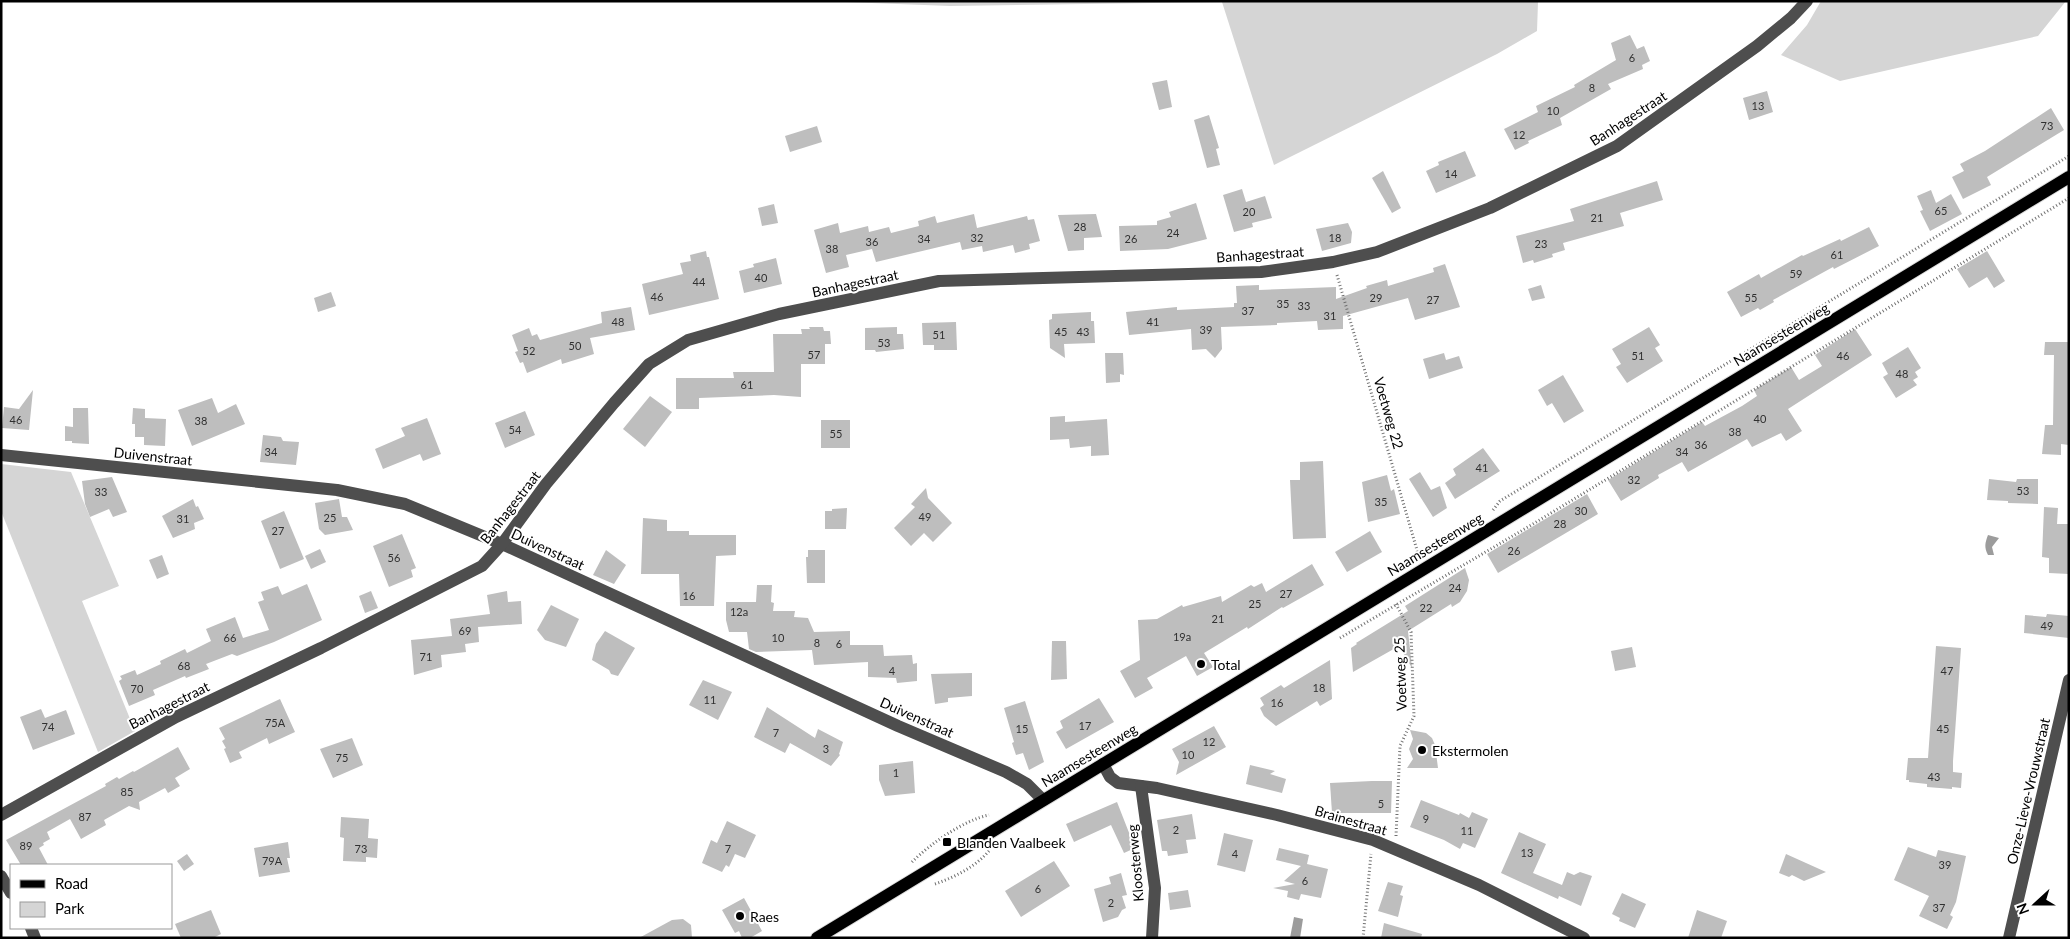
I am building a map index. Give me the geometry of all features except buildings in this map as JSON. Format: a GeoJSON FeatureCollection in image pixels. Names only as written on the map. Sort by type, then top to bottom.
{"type":"FeatureCollection","features":[{"type":"Feature","properties":{"kind":"main road","name":"Naamsesteenweg"},"geometry":{"type":"LineString","coordinates":[[817,938],[2069,177]]}},
{"type":"Feature","properties":{"kind":"street","name":"Banhagestraat"},"geometry":{"type":"LineString","coordinates":[[1,815],[176,717],[321,648],[482,566],[502,544],[546,484],[649,364],[688,340],[779,314],[939,281],[1261,272],[1333,262],[1377,252],[1490,208],[1617,146],[1757,46],[1791,18],[1807,1]]}},
{"type":"Feature","properties":{"kind":"street","name":"Duivenstraat"},"geometry":{"type":"LineString","coordinates":[[1,455],[337,490],[405,504],[502,544],[890,722],[1006,772],[1027,784],[1043,800]]}},
{"type":"Feature","properties":{"kind":"street","name":"Onze-Lieve-Vrouwstraat"},"geometry":{"type":"LineString","coordinates":[[2009,938],[2069,680]]}},
{"type":"Feature","properties":{"kind":"street","name":"Brainestraat"},"geometry":{"type":"LineString","coordinates":[[1103,764],[1114,781],[1157,788],[1277,815],[1372,840],[1479,885],[1584,938]]}},
{"type":"Feature","properties":{"kind":"street","name":"Kloosterweg"},"geometry":{"type":"LineString","coordinates":[[1141,786],[1155,888],[1152,938]]}},
{"type":"Feature","properties":{"kind":"street"},"geometry":{"type":"LineString","coordinates":[[1,876],[10,891]]}},
{"type":"Feature","properties":{"kind":"path","name":"Voetweg 22"},"geometry":{"type":"LineString","coordinates":[[1333,262],[1423,569]]}},
{"type":"Feature","properties":{"kind":"path","name":"Voetweg 25"},"geometry":{"type":"LineString","coordinates":[[1387,591],[1411,632],[1414,716],[1400,746],[1395,849]]}},
{"type":"Feature","properties":{"kind":"path"},"geometry":{"type":"LineString","coordinates":[[1363,938],[1372,840]]}},
{"type":"Feature","properties":{"kind":"green space"},"geometry":{"type":"Polygon","coordinates":[[[819,1],[1545,1],[1538,2],[1537,31],[1497,54],[1274,165],[1222,2],[950,6],[819,1]]]}},
{"type":"Feature","properties":{"kind":"green space"},"geometry":{"type":"Polygon","coordinates":[[[1821,1],[2066,1],[2038,36],[1840,81],[1781,55],[1807,25],[1821,1]]]}},
{"type":"Feature","properties":{"kind":"green space"},"geometry":{"type":"Polygon","coordinates":[[[1,464],[71,472],[119,586],[82,601],[135,731],[98,752],[1,511],[1,464]]]}},
{"type":"Feature","properties":{"kind":"shaded area"},"geometry":{"type":"Polygon","coordinates":[[[1988,535],[1999,538],[1992,547],[1994,555],[1988,555],[1986,550],[1988,535]]]}},
{"type":"Feature","properties":{"kind":"shaded area"},"geometry":{"type":"Polygon","coordinates":[[[1294,917],[1303,919],[1300,938],[1290,938],[1294,917]]]}},
{"type":"Feature","properties":{"kind":"place","name":"Total"},"geometry":{"type":"Point","coordinates":[1201,664]}},
{"type":"Feature","properties":{"kind":"place","name":"Ekstermolen"},"geometry":{"type":"Point","coordinates":[1422,750]}},
{"type":"Feature","properties":{"kind":"place","name":"Blanden Vaalbeek"},"geometry":{"type":"Point","coordinates":[947,842]}},
{"type":"Feature","properties":{"kind":"place","name":"Raes"},"geometry":{"type":"Point","coordinates":[740,916]}}]}
